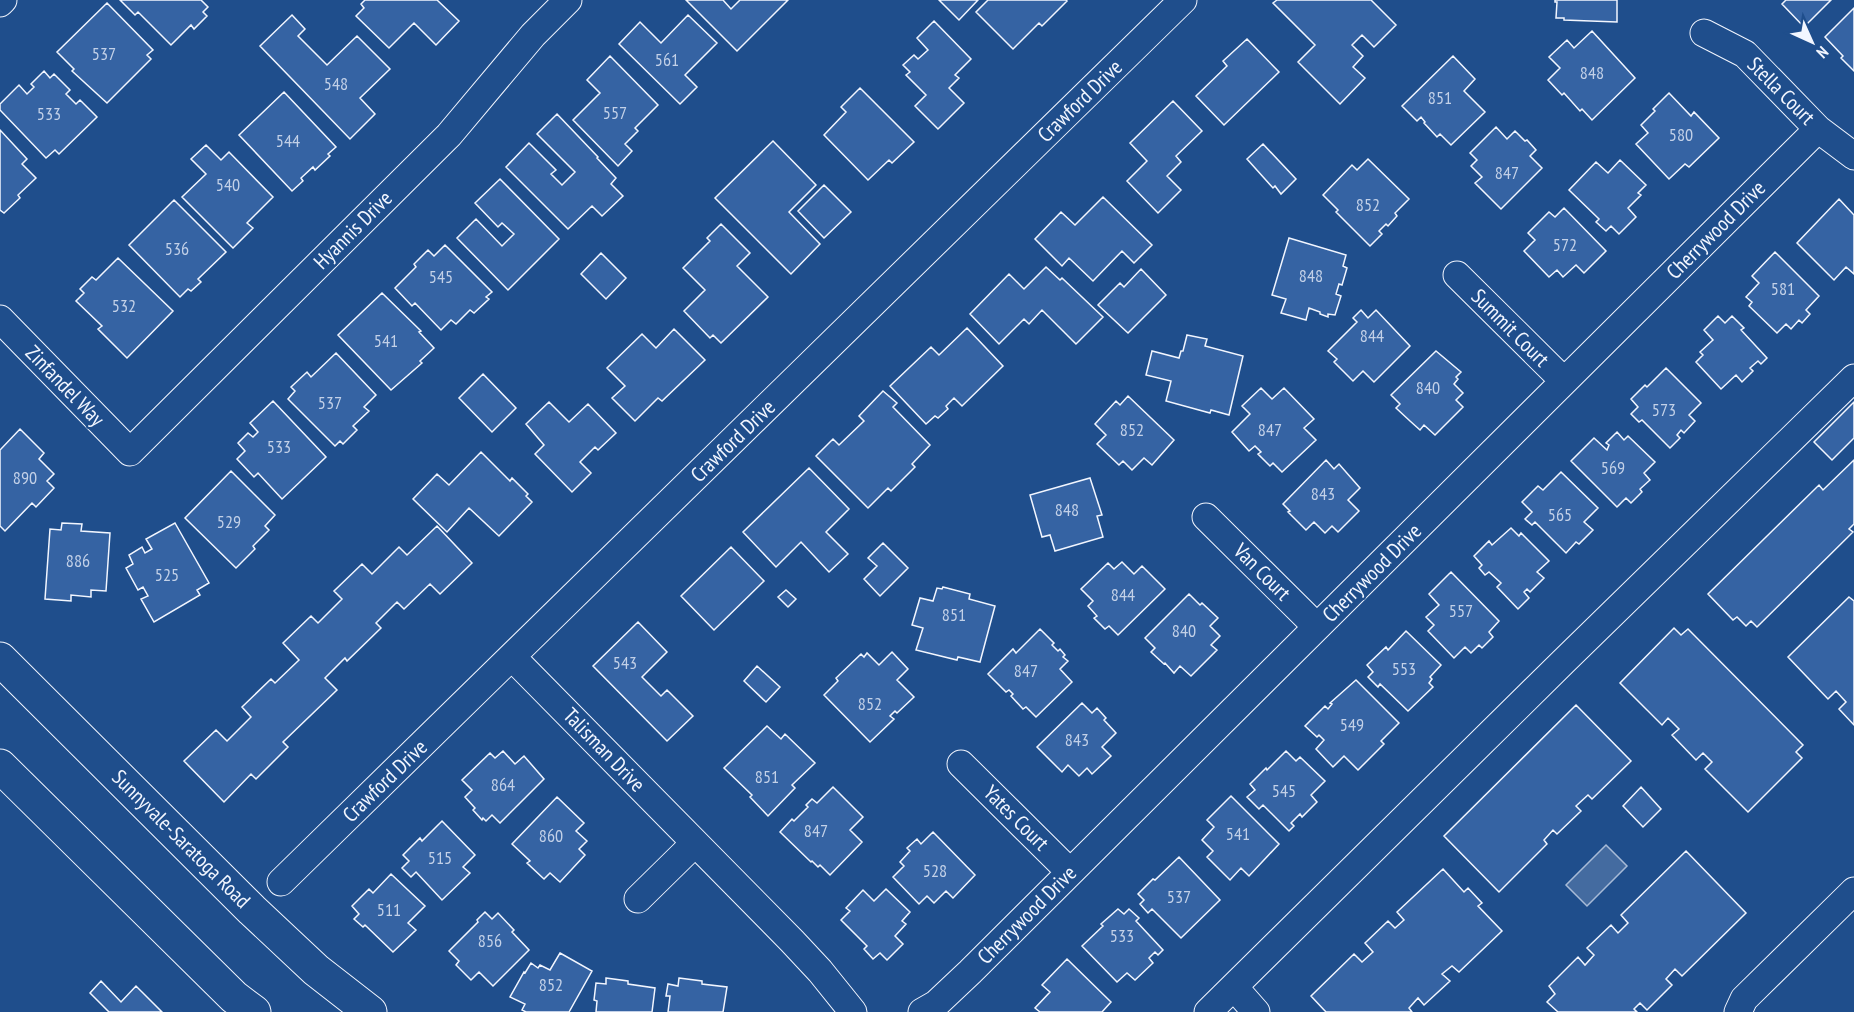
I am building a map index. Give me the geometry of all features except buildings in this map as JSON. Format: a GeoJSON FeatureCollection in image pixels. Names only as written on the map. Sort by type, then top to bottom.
{"type":"FeatureCollection","features":[{"type":"Feature","properties":{"kind":"main road","name":"Sunnyvale-Saratoga Road"},"geometry":{"type":"LineString","coordinates":[[0,658],[252,910],[316,970],[370,1012]]}},
{"type":"Feature","properties":{"kind":"main road"},"geometry":{"type":"LineString","coordinates":[[0,765],[234,997],[254,1012]]}},
{"type":"Feature","properties":{"kind":"street"},"geometry":{"type":"LineString","coordinates":[[0,3],[3,0]]}},
{"type":"Feature","properties":{"kind":"street","name":"Hyannis Drive"},"geometry":{"type":"LineString","coordinates":[[130,452],[449,135],[533,36],[568,0]]}},
{"type":"Feature","properties":{"kind":"street","name":"Crawford Drive"},"geometry":{"type":"LineString","coordinates":[[281,882],[1184,0]]}},
{"type":"Feature","properties":{"kind":"street","name":"Stella Court"},"geometry":{"type":"LineString","coordinates":[[1704,33],[1745,54],[1818,129],[1854,156]]}},
{"type":"Feature","properties":{"kind":"street","name":"Cherrywood Drive"},"geometry":{"type":"LineString","coordinates":[[922,1012],[936,1004],[970,972],[1818,129]]}},
{"type":"Feature","properties":{"kind":"street","name":"Summit Court"},"geometry":{"type":"LineString","coordinates":[[1457,275],[1564,381]]}},
{"type":"Feature","properties":{"kind":"street","name":"Zinfandel Way"},"geometry":{"type":"LineString","coordinates":[[0,319],[130,452]]}},
{"type":"Feature","properties":{"kind":"street"},"geometry":{"type":"LineString","coordinates":[[1208,1012],[1854,378]]}},
{"type":"Feature","properties":{"kind":"street","name":"Van Court"},"geometry":{"type":"LineString","coordinates":[[1206,517],[1317,627]]}},
{"type":"Feature","properties":{"kind":"street","name":"Talisman Drive"},"geometry":{"type":"LineString","coordinates":[[512,657],[792,941],[853,1012]]}},
{"type":"Feature","properties":{"kind":"street","name":"Yates Court"},"geometry":{"type":"LineString","coordinates":[[962,764],[1070,872]]}},
{"type":"Feature","properties":{"kind":"street"},"geometry":{"type":"LineString","coordinates":[[638,899],[695,843]]}},
{"type":"Feature","properties":{"kind":"street"},"geometry":{"type":"LineString","coordinates":[[1738,1012],[1744,999],[1854,891]]}},
{"type":"Feature","properties":{"kind":"street"},"geometry":{"type":"LineString","coordinates":[[1234,987],[1256,1012]]}},
{"type":"Feature","properties":{"kind":"water"},"geometry":{"type":"Polygon","coordinates":[[[1606,845],[1627,866],[1587,906],[1566,885],[1606,845]]]}}]}
